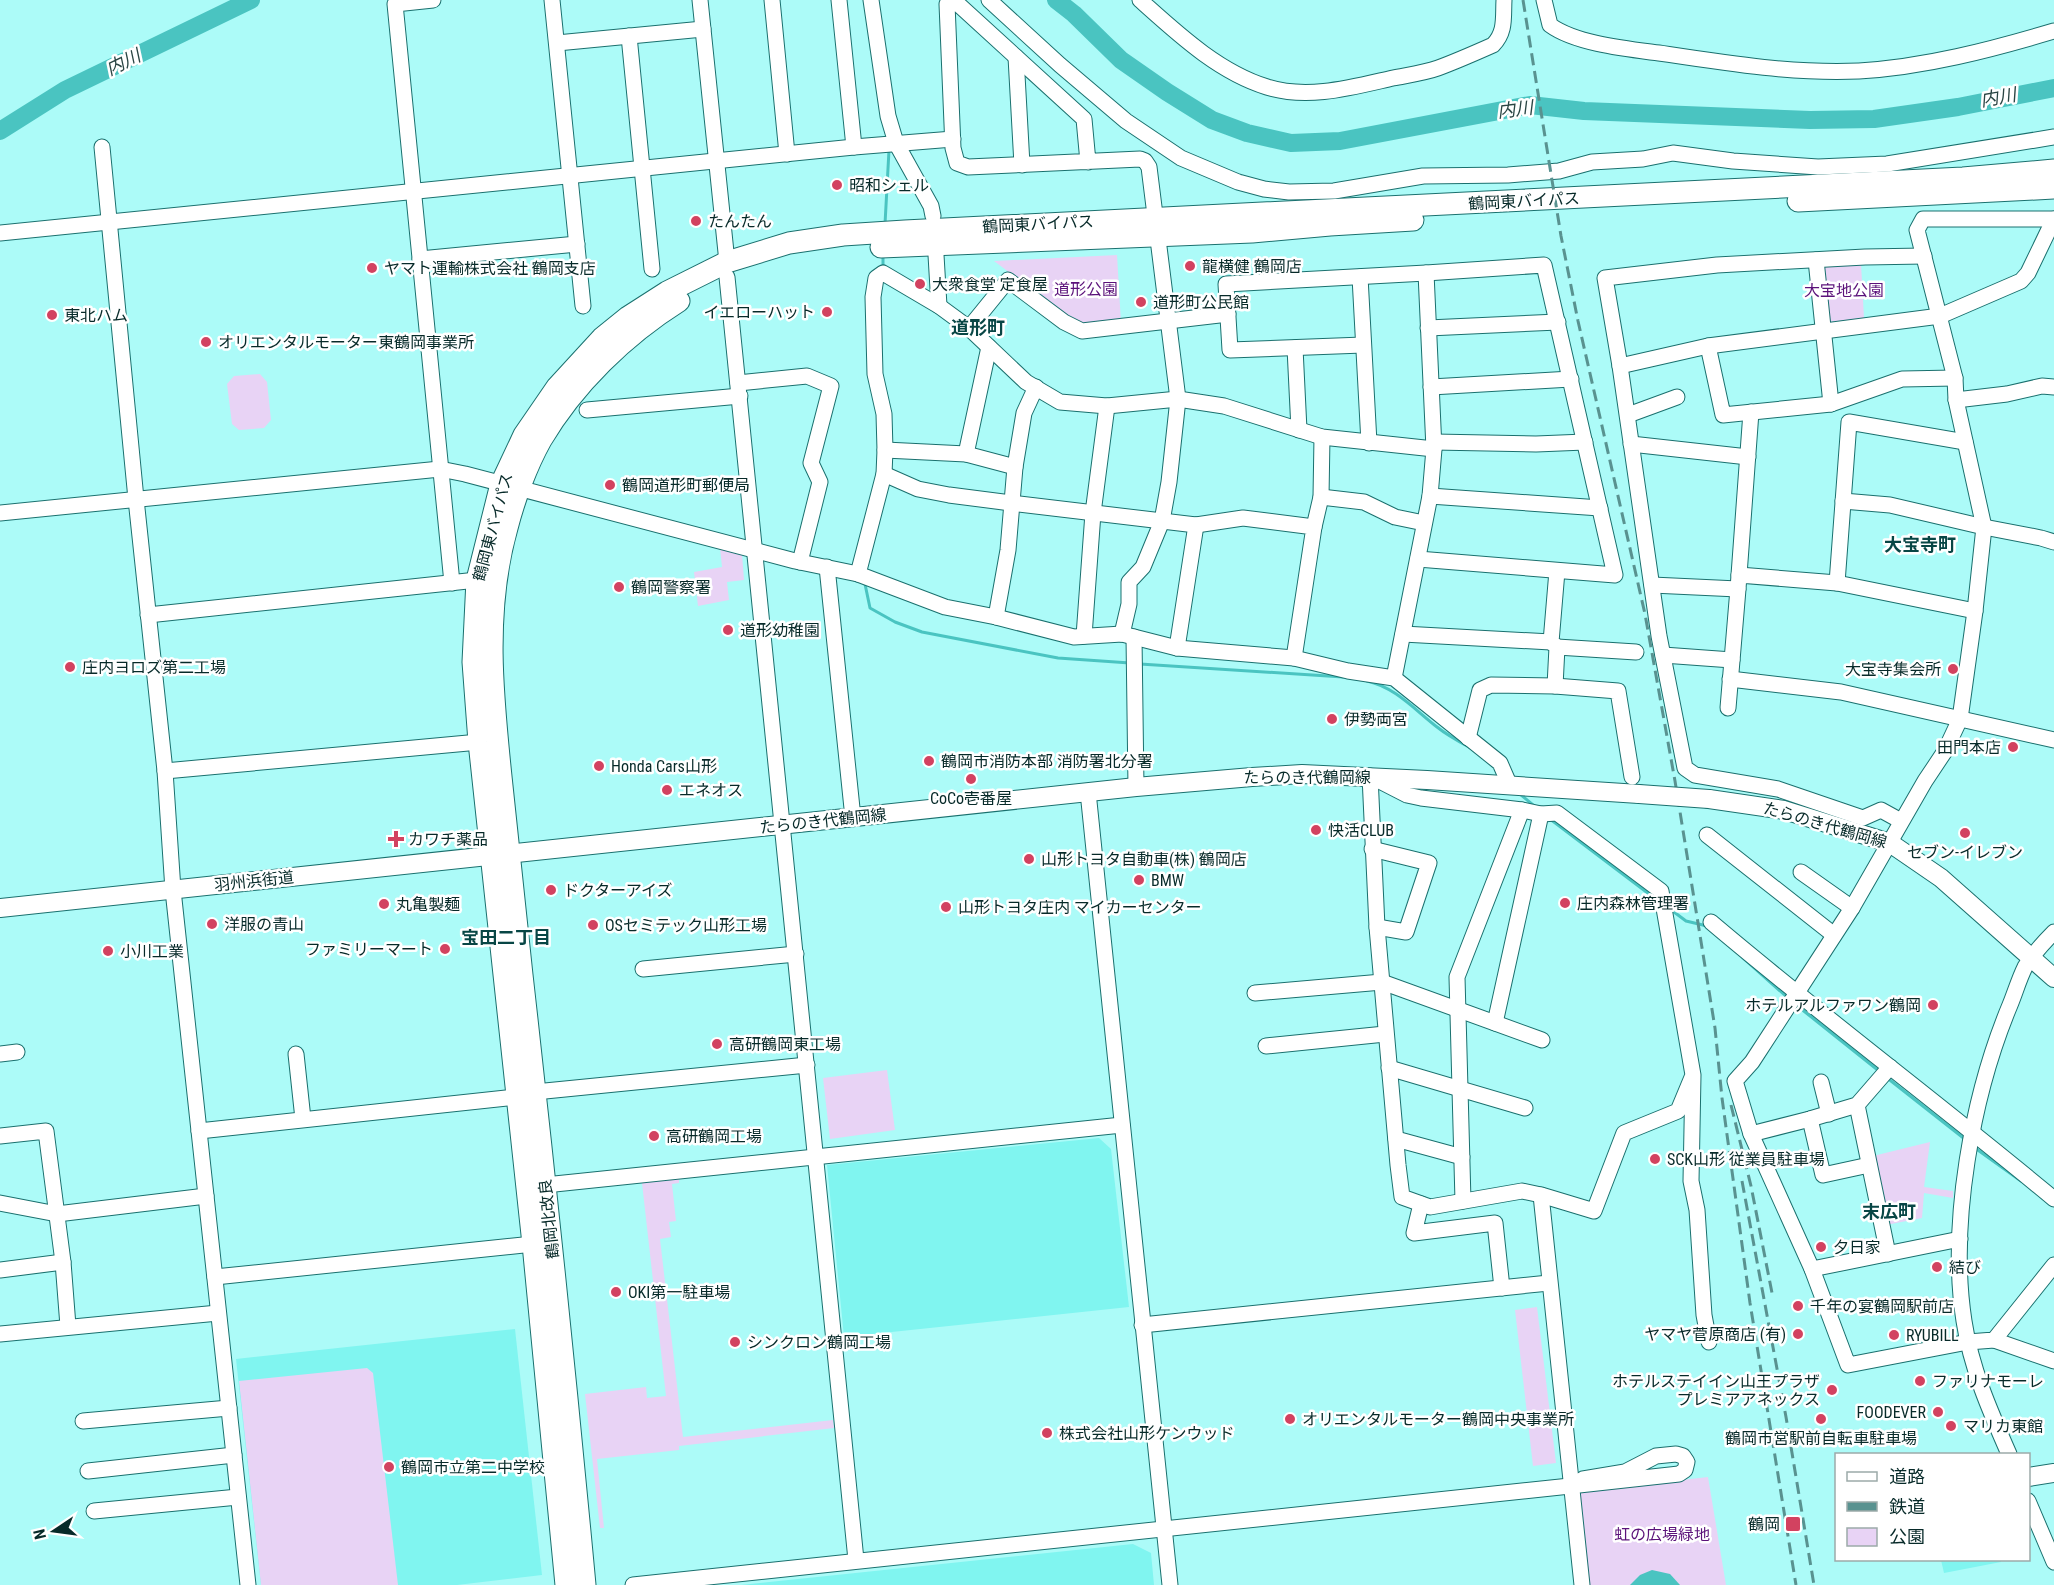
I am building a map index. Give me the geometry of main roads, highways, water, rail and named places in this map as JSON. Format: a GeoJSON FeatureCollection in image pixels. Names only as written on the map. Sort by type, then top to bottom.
{"type":"FeatureCollection","features":[{"type":"Feature","properties":{"kind":"highway","name":"鶴岡東バイパス"},"geometry":{"type":"LineString","coordinates":[[500,855],[479,742],[472,662],[477,580],[511,487],[573,394],[610,356],[661,313],[727,270],[794,256],[844,249],[1157,226],[1963,178],[2054,170]]}},
{"type":"Feature","properties":{"kind":"highway","name":"鶴岡東バイパス"},"geometry":{"type":"LineString","coordinates":[[1157,226],[1252,232],[1364,223],[2054,188]]}},
{"type":"Feature","properties":{"kind":"highway","name":"鶴岡東バイパス"},"geometry":{"type":"LineString","coordinates":[[500,855],[492,625],[496,579],[507,526],[511,487]]}},
{"type":"Feature","properties":{"kind":"highway","name":"鶴岡北改良"},"geometry":{"type":"LineString","coordinates":[[500,855],[525,1094],[532,1244],[566,1585]]}},
{"type":"Feature","properties":{"kind":"highway","name":"鶴岡北改良"},"geometry":{"type":"LineString","coordinates":[[525,1094],[545,1185],[585,1585]]}},
{"type":"Feature","properties":{"kind":"main road","name":"たらのき代鶴岡線"},"geometry":{"type":"LineString","coordinates":[[500,855],[1136,787],[1252,777],[1302,774],[1370,776],[1510,786],[1636,786],[1784,810],[1890,843],[1941,878],[2054,978]]}},
{"type":"Feature","properties":{"kind":"main road","name":"羽州浜街道"},"geometry":{"type":"LineString","coordinates":[[0,908],[500,855]]}},
{"type":"Feature","properties":{"kind":"main road"},"geometry":{"type":"LineString","coordinates":[[2030,1477],[2054,1473]]}},
{"type":"Feature","properties":{"kind":"waterway","name":"内川"},"geometry":{"type":"LineString","coordinates":[[0,131],[65,90],[251,0]]}},
{"type":"Feature","properties":{"kind":"waterway","name":"内川"},"geometry":{"type":"LineString","coordinates":[[1056,0],[1074,14],[1121,60],[1212,120],[1247,133],[1291,143],[1340,141],[1530,105],[1584,111],[1810,120],[1874,119],[1958,107],[2054,88]]}},
{"type":"Feature","properties":{"kind":"waterway"},"geometry":{"type":"LineString","coordinates":[[885,224],[889,150]]}},
{"type":"Feature","properties":{"kind":"waterway"},"geometry":{"type":"LineString","coordinates":[[883,254],[883,269]]}},
{"type":"Feature","properties":{"kind":"waterway"},"geometry":{"type":"LineString","coordinates":[[865,584],[870,608],[895,622],[922,632],[1058,658],[1130,663]]}},
{"type":"Feature","properties":{"kind":"waterway"},"geometry":{"type":"LineString","coordinates":[[1140,664],[1343,677]]}},
{"type":"Feature","properties":{"kind":"waterway"},"geometry":{"type":"LineString","coordinates":[[1367,681],[1387,688],[1441,730],[1469,747]]}},
{"type":"Feature","properties":{"kind":"waterway"},"geometry":{"type":"LineString","coordinates":[[1520,794],[1533,805]]}},
{"type":"Feature","properties":{"kind":"waterway"},"geometry":{"type":"LineString","coordinates":[[1550,819],[1657,900]]}},
{"type":"Feature","properties":{"kind":"waterway"},"geometry":{"type":"LineString","coordinates":[[1670,909],[1686,921],[1707,926]]}},
{"type":"Feature","properties":{"kind":"waterway"},"geometry":{"type":"LineString","coordinates":[[1743,958],[1788,998]]}},
{"type":"Feature","properties":{"kind":"waterway"},"geometry":{"type":"LineString","coordinates":[[1795,1004],[1879,1071]]}},
{"type":"Feature","properties":{"kind":"waterway"},"geometry":{"type":"LineString","coordinates":[[1886,1077],[1966,1140]]}},
{"type":"Feature","properties":{"kind":"waterway"},"geometry":{"type":"LineString","coordinates":[[1975,1148],[2021,1181]]}},
{"type":"Feature","properties":{"kind":"railway"},"geometry":{"type":"LineString","coordinates":[[1523,0],[1561,236],[1578,321],[1645,614],[1675,781],[1715,1028],[1722,1098],[1750,1303],[1796,1585]]}},
{"type":"Feature","properties":{"kind":"railway"},"geometry":{"type":"LineString","coordinates":[[1731,1105],[1751,1186],[1773,1298]]}},
{"type":"Feature","properties":{"kind":"railway"},"geometry":{"type":"LineString","coordinates":[[1742,1181],[1786,1417],[1814,1585]]}},
{"type":"Feature","properties":{"kind":"place","name":"昭和シェル"},"geometry":{"type":"Point","coordinates":[837,185]}},
{"type":"Feature","properties":{"kind":"place","name":"たんたん"},"geometry":{"type":"Point","coordinates":[696,221]}},
{"type":"Feature","properties":{"kind":"place","name":"龍横健 鶴岡店"},"geometry":{"type":"Point","coordinates":[1190,266]}},
{"type":"Feature","properties":{"kind":"place","name":"ヤマト運輸株式会社 鶴岡支店"},"geometry":{"type":"Point","coordinates":[372,268]}},
{"type":"Feature","properties":{"kind":"place","name":"大衆食堂 定食屋"},"geometry":{"type":"Point","coordinates":[920,284]}},
{"type":"Feature","properties":{"kind":"place","name":"道形町公民館"},"geometry":{"type":"Point","coordinates":[1141,302]}},
{"type":"Feature","properties":{"kind":"place","name":"イエローハット"},"geometry":{"type":"Point","coordinates":[827,312]}},
{"type":"Feature","properties":{"kind":"place","name":"東北ハム"},"geometry":{"type":"Point","coordinates":[52,315]}},
{"type":"Feature","properties":{"kind":"place","name":"オリエンタルモーター東鶴岡事業所"},"geometry":{"type":"Point","coordinates":[206,342]}},
{"type":"Feature","properties":{"kind":"place","name":"鶴岡道形町郵便局"},"geometry":{"type":"Point","coordinates":[610,485]}},
{"type":"Feature","properties":{"kind":"place","name":"鶴岡警察署"},"geometry":{"type":"Point","coordinates":[619,587]}},
{"type":"Feature","properties":{"kind":"place","name":"道形幼稚園"},"geometry":{"type":"Point","coordinates":[728,630]}},
{"type":"Feature","properties":{"kind":"place","name":"庄内ヨロズ第二工場"},"geometry":{"type":"Point","coordinates":[70,667]}},
{"type":"Feature","properties":{"kind":"place","name":"大宝寺集会所"},"geometry":{"type":"Point","coordinates":[1953,669]}},
{"type":"Feature","properties":{"kind":"place","name":"伊勢両宮"},"geometry":{"type":"Point","coordinates":[1332,719]}},
{"type":"Feature","properties":{"kind":"place","name":"田門本店"},"geometry":{"type":"Point","coordinates":[2013,747]}},
{"type":"Feature","properties":{"kind":"place","name":"鶴岡市消防本部 消防署北分署"},"geometry":{"type":"Point","coordinates":[929,761]}},
{"type":"Feature","properties":{"kind":"place","name":"Honda Cars山形"},"geometry":{"type":"Point","coordinates":[599,766]}},
{"type":"Feature","properties":{"kind":"place","name":"CoCo壱番屋"},"geometry":{"type":"Point","coordinates":[971,779]}},
{"type":"Feature","properties":{"kind":"place","name":"エネオス"},"geometry":{"type":"Point","coordinates":[667,790]}},
{"type":"Feature","properties":{"kind":"place","name":"快活CLUB"},"geometry":{"type":"Point","coordinates":[1316,830]}},
{"type":"Feature","properties":{"kind":"place","name":"セブン-イレブン"},"geometry":{"type":"Point","coordinates":[1965,833]}},
{"type":"Feature","properties":{"kind":"place","name":"カワチ薬品"},"geometry":{"type":"Point","coordinates":[396,839]}},
{"type":"Feature","properties":{"kind":"place","name":"山形トヨタ自動車(株) 鶴岡店"},"geometry":{"type":"Point","coordinates":[1029,859]}},
{"type":"Feature","properties":{"kind":"place","name":"BMW"},"geometry":{"type":"Point","coordinates":[1139,880]}},
{"type":"Feature","properties":{"kind":"place","name":"ドクターアイズ"},"geometry":{"type":"Point","coordinates":[551,890]}},
{"type":"Feature","properties":{"kind":"place","name":"庄内森林管理署"},"geometry":{"type":"Point","coordinates":[1565,903]}},
{"type":"Feature","properties":{"kind":"place","name":"丸亀製麺"},"geometry":{"type":"Point","coordinates":[384,904]}},
{"type":"Feature","properties":{"kind":"place","name":"山形トヨタ庄内 マイカーセンター"},"geometry":{"type":"Point","coordinates":[946,907]}},
{"type":"Feature","properties":{"kind":"place","name":"洋服の青山"},"geometry":{"type":"Point","coordinates":[212,924]}},
{"type":"Feature","properties":{"kind":"place","name":"OSセミテック山形工場"},"geometry":{"type":"Point","coordinates":[593,925]}},
{"type":"Feature","properties":{"kind":"place","name":"ファミリーマート"},"geometry":{"type":"Point","coordinates":[445,949]}},
{"type":"Feature","properties":{"kind":"place","name":"小川工業"},"geometry":{"type":"Point","coordinates":[108,951]}},
{"type":"Feature","properties":{"kind":"place","name":"ホテルアルファワン鶴岡"},"geometry":{"type":"Point","coordinates":[1933,1005]}},
{"type":"Feature","properties":{"kind":"place","name":"高研鶴岡東工場"},"geometry":{"type":"Point","coordinates":[717,1044]}},
{"type":"Feature","properties":{"kind":"place","name":"高研鶴岡工場"},"geometry":{"type":"Point","coordinates":[654,1136]}},
{"type":"Feature","properties":{"kind":"place","name":"SCK山形 従業員駐車場"},"geometry":{"type":"Point","coordinates":[1655,1159]}},
{"type":"Feature","properties":{"kind":"place","name":"夕日家"},"geometry":{"type":"Point","coordinates":[1821,1247]}},
{"type":"Feature","properties":{"kind":"place","name":"結び"},"geometry":{"type":"Point","coordinates":[1937,1267]}},
{"type":"Feature","properties":{"kind":"place","name":"OKI第一駐車場"},"geometry":{"type":"Point","coordinates":[616,1292]}},
{"type":"Feature","properties":{"kind":"place","name":"千年の宴鶴岡駅前店"},"geometry":{"type":"Point","coordinates":[1798,1306]}},
{"type":"Feature","properties":{"kind":"place","name":"ヤマヤ菅原商店 (有)"},"geometry":{"type":"Point","coordinates":[1798,1334]}},
{"type":"Feature","properties":{"kind":"place","name":"RYUBILL"},"geometry":{"type":"Point","coordinates":[1894,1335]}},
{"type":"Feature","properties":{"kind":"place","name":"シンクロン鶴岡工場"},"geometry":{"type":"Point","coordinates":[735,1342]}},
{"type":"Feature","properties":{"kind":"place","name":"ファリナモーレ"},"geometry":{"type":"Point","coordinates":[1920,1381]}},
{"type":"Feature","properties":{"kind":"place","name":"ホテルステイイン山王プラザ プレミアアネックス"},"geometry":{"type":"Point","coordinates":[1832,1390]}},
{"type":"Feature","properties":{"kind":"place","name":"FOODEVER"},"geometry":{"type":"Point","coordinates":[1938,1412]}},
{"type":"Feature","properties":{"kind":"place","name":"オリエンタルモーター鶴岡中央事業所"},"geometry":{"type":"Point","coordinates":[1290,1419]}},
{"type":"Feature","properties":{"kind":"place","name":"鶴岡市営駅前自転車駐車場"},"geometry":{"type":"Point","coordinates":[1821,1419]}},
{"type":"Feature","properties":{"kind":"place","name":"マリカ東館"},"geometry":{"type":"Point","coordinates":[1951,1426]}},
{"type":"Feature","properties":{"kind":"place","name":"株式会社山形ケンウッド"},"geometry":{"type":"Point","coordinates":[1047,1433]}},
{"type":"Feature","properties":{"kind":"place","name":"鶴岡市立第二中学校"},"geometry":{"type":"Point","coordinates":[389,1467]}},
{"type":"Feature","properties":{"kind":"place","name":"鶴岡"},"geometry":{"type":"Point","coordinates":[1793,1524]}},
{"type":"Feature","properties":{"kind":"district","name":"道形町"},"geometry":{"type":"Point","coordinates":[978,327]}},
{"type":"Feature","properties":{"kind":"district","name":"大宝寺町"},"geometry":{"type":"Point","coordinates":[1920,544]}},
{"type":"Feature","properties":{"kind":"district","name":"宝田二丁目"},"geometry":{"type":"Point","coordinates":[506,937]}},
{"type":"Feature","properties":{"kind":"district","name":"末広町"},"geometry":{"type":"Point","coordinates":[1889,1211]}},
{"type":"Feature","properties":{"kind":"park label","name":"道形公園"},"geometry":{"type":"Point","coordinates":[1086,289]}},
{"type":"Feature","properties":{"kind":"park label","name":"大宝地公園"},"geometry":{"type":"Point","coordinates":[1844,290]}},
{"type":"Feature","properties":{"kind":"park label","name":"虹の広場緑地"},"geometry":{"type":"Point","coordinates":[1662,1534]}}]}
